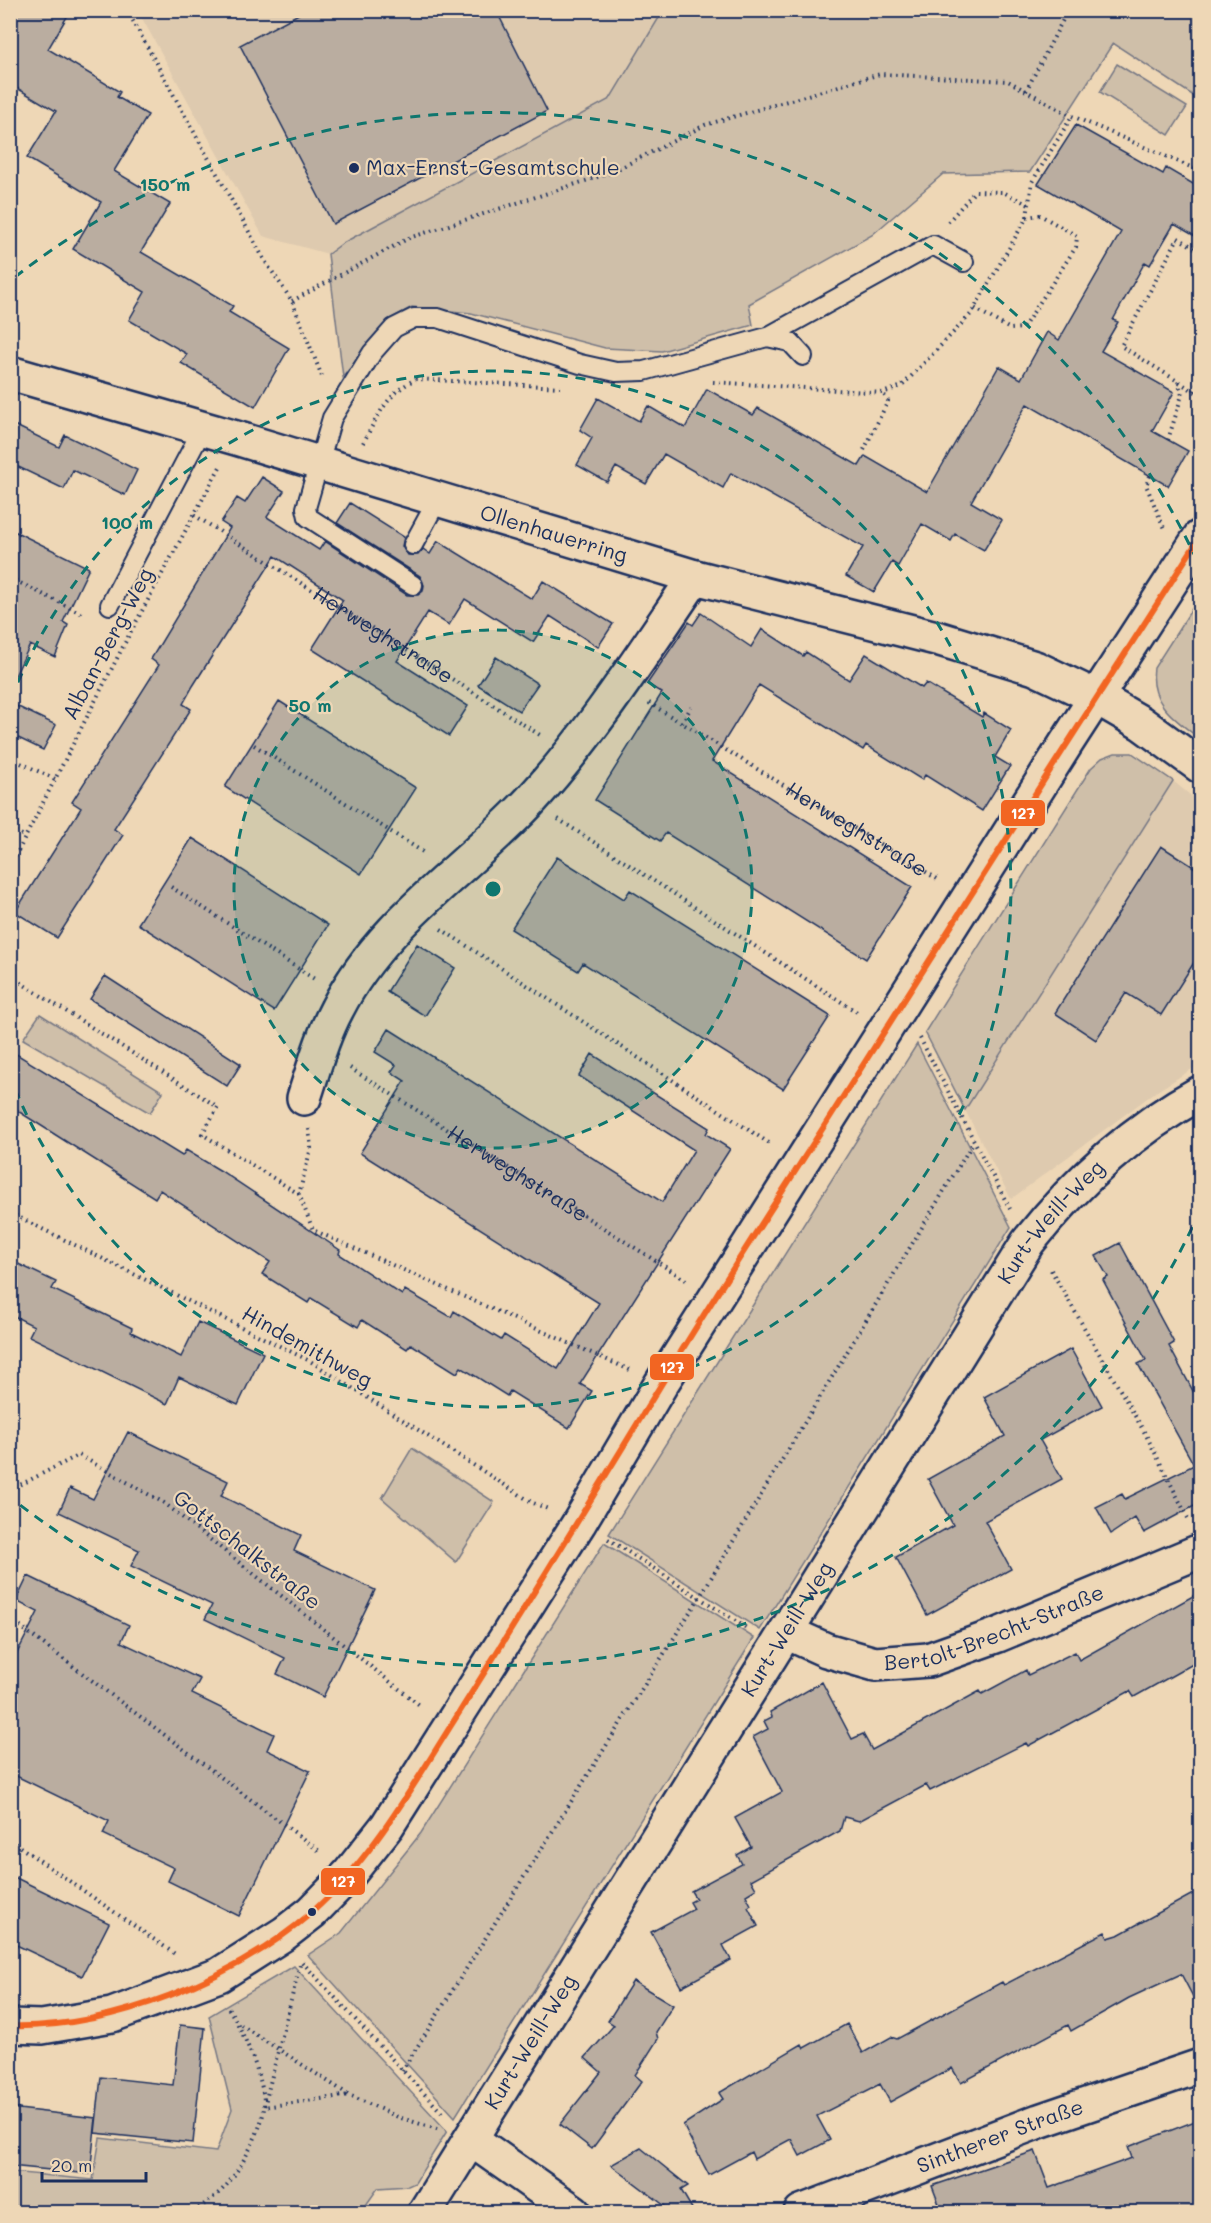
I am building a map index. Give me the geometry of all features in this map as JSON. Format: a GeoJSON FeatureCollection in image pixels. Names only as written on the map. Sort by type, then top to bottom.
{"type":"FeatureCollection","features":[{"type":"Feature","properties":{"kind":"street","name":"Ollenhauerring"},"geometry":{"type":"LineString","coordinates":[[10,373],[203,428],[695,577],[950,642],[1035,668],[1096,697]]}},
{"type":"Feature","properties":{"kind":"street"},"geometry":{"type":"LineString","coordinates":[[10,2026],[42,2027],[112,2015],[212,1978],[285,1933],[312,1912],[349,1874],[387,1826],[579,1523],[660,1384],[1195,545]]}},
{"type":"Feature","properties":{"kind":"street"},"geometry":{"type":"LineString","coordinates":[[304,1098],[337,1007],[374,953],[412,911],[530,801],[570,754],[621,686],[695,577]]}},
{"type":"Feature","properties":{"kind":"street"},"geometry":{"type":"LineString","coordinates":[[1096,697],[1141,723],[1200,766]]}},
{"type":"Feature","properties":{"kind":"street","name":"Kurt-Weill-Weg"},"geometry":{"type":"LineString","coordinates":[[425,2212],[472,2140],[1028,1242],[1057,1205],[1128,1140],[1200,1092]]}},
{"type":"Feature","properties":{"kind":"street","name":"Bertolt-Brecht-Straße"},"geometry":{"type":"LineString","coordinates":[[781,1639],[875,1664],[928,1660],[998,1635],[1196,1537]]}},
{"type":"Feature","properties":{"kind":"street","name":"Sintherer Straße"},"geometry":{"type":"LineString","coordinates":[[801,2212],[1039,2121],[1200,2066]]}},
{"type":"Feature","properties":{"kind":"street"},"geometry":{"type":"LineString","coordinates":[[472,2140],[574,2212]]}},
{"type":"Feature","properties":{"kind":"lane"},"geometry":{"type":"LineString","coordinates":[[413,585],[308,517],[306,508],[321,464],[332,418],[372,353],[394,328],[414,318],[438,318],[580,364],[645,378],[767,337],[933,245],[964,262]]}},
{"type":"Feature","properties":{"kind":"lane"},"geometry":{"type":"LineString","coordinates":[[767,337],[790,342],[803,356]]}},
{"type":"Feature","properties":{"kind":"lane"},"geometry":{"type":"LineString","coordinates":[[110,605],[203,428]]}},
{"type":"Feature","properties":{"kind":"lane"},"geometry":{"type":"LineString","coordinates":[[413,545],[438,499]]}},
{"type":"Feature","properties":{"kind":"path"},"geometry":{"type":"LineString","coordinates":[[127,10],[265,261],[292,301],[324,379],[332,418]]}},
{"type":"Feature","properties":{"kind":"path"},"geometry":{"type":"LineString","coordinates":[[1026,90],[1068,10]]}},
{"type":"Feature","properties":{"kind":"path"},"geometry":{"type":"LineString","coordinates":[[292,301],[409,238],[610,173],[705,125],[880,74],[1008,81],[1072,116],[1200,171]]}},
{"type":"Feature","properties":{"kind":"path"},"geometry":{"type":"LineString","coordinates":[[1027,217],[1032,182],[1072,116]]}},
{"type":"Feature","properties":{"kind":"path"},"geometry":{"type":"LineString","coordinates":[[933,245],[953,215],[975,191],[1003,192],[1029,205]]}},
{"type":"Feature","properties":{"kind":"path"},"geometry":{"type":"LineString","coordinates":[[1200,251],[1178,238],[1121,346],[1200,394]]}},
{"type":"Feature","properties":{"kind":"path"},"geometry":{"type":"LineString","coordinates":[[377,417],[385,402],[400,387],[416,379]]}},
{"type":"Feature","properties":{"kind":"path"},"geometry":{"type":"LineString","coordinates":[[1194,391],[1200,379]]}},
{"type":"Feature","properties":{"kind":"path"},"geometry":{"type":"LineString","coordinates":[[1168,440],[1182,395],[1178,381]]}},
{"type":"Feature","properties":{"kind":"path"},"geometry":{"type":"LineString","coordinates":[[864,450],[888,401],[883,393]]}},
{"type":"Feature","properties":{"kind":"path","name":"Alban-Berg-Weg"},"geometry":{"type":"LineString","coordinates":[[10,867],[129,635],[236,438]]}},
{"type":"Feature","properties":{"kind":"path"},"geometry":{"type":"LineString","coordinates":[[1150,476],[1146,485],[1167,536],[1195,545]]}},
{"type":"Feature","properties":{"kind":"path","name":"Herweghstraße"},"geometry":{"type":"LineString","coordinates":[[194,515],[570,754]]}},
{"type":"Feature","properties":{"kind":"path"},"geometry":{"type":"LineString","coordinates":[[10,578],[90,617]]}},
{"type":"Feature","properties":{"kind":"path"},"geometry":{"type":"LineString","coordinates":[[120,631],[129,635]]}},
{"type":"Feature","properties":{"kind":"path","name":"Herweghstraße"},"geometry":{"type":"LineString","coordinates":[[621,686],[968,898]]}},
{"type":"Feature","properties":{"kind":"path"},"geometry":{"type":"LineString","coordinates":[[682,723],[692,707]]}},
{"type":"Feature","properties":{"kind":"path"},"geometry":{"type":"LineString","coordinates":[[254,745],[454,872]]}},
{"type":"Feature","properties":{"kind":"path"},"geometry":{"type":"LineString","coordinates":[[10,758],[55,779]]}},
{"type":"Feature","properties":{"kind":"path"},"geometry":{"type":"LineString","coordinates":[[530,801],[893,1017],[974,1141],[1028,1242]]}},
{"type":"Feature","properties":{"kind":"path"},"geometry":{"type":"LineString","coordinates":[[10,829],[26,837]]}},
{"type":"Feature","properties":{"kind":"path"},"geometry":{"type":"LineString","coordinates":[[171,887],[344,998]]}},
{"type":"Feature","properties":{"kind":"path"},"geometry":{"type":"LineString","coordinates":[[412,911],[800,1164]]}},
{"type":"Feature","properties":{"kind":"path"},"geometry":{"type":"LineString","coordinates":[[10,976],[218,1107],[202,1134],[299,1194]]}},
{"type":"Feature","properties":{"kind":"path","name":"Herweghstraße"},"geometry":{"type":"LineString","coordinates":[[320,1049],[714,1299]]}},
{"type":"Feature","properties":{"kind":"path"},"geometry":{"type":"LineString","coordinates":[[304,1098],[311,1148],[299,1194],[313,1230],[660,1384]]}},
{"type":"Feature","properties":{"kind":"path"},"geometry":{"type":"LineString","coordinates":[[402,2071],[699,1598],[974,1141]]}},
{"type":"Feature","properties":{"kind":"path","name":"Hindemithweg"},"geometry":{"type":"LineString","coordinates":[[10,1213],[310,1361],[533,1503],[579,1523],[699,1598],[781,1639]]}},
{"type":"Feature","properties":{"kind":"path"},"geometry":{"type":"LineString","coordinates":[[1052,1271],[1137,1417],[1196,1537]]}},
{"type":"Feature","properties":{"kind":"path","name":"Gottschalkstraße"},"geometry":{"type":"LineString","coordinates":[[10,1490],[79,1455],[164,1503],[449,1728]]}},
{"type":"Feature","properties":{"kind":"path"},"geometry":{"type":"LineString","coordinates":[[10,1619],[349,1874]]}},
{"type":"Feature","properties":{"kind":"path"},"geometry":{"type":"LineString","coordinates":[[10,1840],[212,1978],[228,2009],[240,2024],[254,2063],[264,2107]]}},
{"type":"Feature","properties":{"kind":"path"},"geometry":{"type":"LineString","coordinates":[[194,2212],[229,2182],[252,2144],[280,2048],[301,1961]]}},
{"type":"Feature","properties":{"kind":"path"},"geometry":{"type":"LineString","coordinates":[[320,1981],[431,2103]]}},
{"type":"Feature","properties":{"kind":"path"},"geometry":{"type":"LineString","coordinates":[[240,2024],[349,2095],[398,2117],[472,2140]]}},
{"type":"Feature","properties":{"kind":"path"},"geometry":{"type":"LineString","coordinates":[[264,2107],[349,2095]]}},
{"type":"Feature","properties":{"kind":"shaded area","name":"Max-Ernst-Gesamtschule"},"geometry":{"type":"Polygon","coordinates":[[[138,11],[706,11],[610,99],[343,243],[328,254],[263,236],[138,11]]]}},
{"type":"Feature","properties":{"kind":"shaded area"},"geometry":{"type":"Polygon","coordinates":[[[663,11],[1200,11],[1200,100],[1113,43],[1030,172],[943,174],[872,235],[749,304],[753,325],[662,351],[605,348],[471,313],[412,307],[388,320],[343,377],[328,254],[343,243],[610,99],[663,11]]]}},
{"type":"Feature","properties":{"kind":"shaded area"},"geometry":{"type":"Polygon","coordinates":[[[1117,64],[1187,107],[1169,135],[1100,92],[1117,64]]]}},
{"type":"Feature","properties":{"kind":"shaded area"},"geometry":{"type":"Polygon","coordinates":[[[1200,596],[1200,739],[1173,717],[1160,701],[1154,681],[1154,668],[1200,596]]]}},
{"type":"Feature","properties":{"kind":"shaded area"},"geometry":{"type":"Polygon","coordinates":[[[1115,753],[1132,753],[1173,781],[965,1110],[925,1032],[1091,768],[1102,758],[1115,753]]]}},
{"type":"Feature","properties":{"kind":"shaded area"},"geometry":{"type":"Polygon","coordinates":[[[1173,781],[1200,803],[1200,1064],[1154,1093],[1011,1199],[965,1110],[1173,781]]]}},
{"type":"Feature","properties":{"kind":"shaded area"},"geometry":{"type":"Polygon","coordinates":[[[40,1014],[163,1092],[150,1113],[23,1039],[40,1014]]]}},
{"type":"Feature","properties":{"kind":"shaded area"},"geometry":{"type":"Polygon","coordinates":[[[917,1044],[1011,1227],[760,1630],[609,1534],[917,1044]]]}},
{"type":"Feature","properties":{"kind":"shaded area"},"geometry":{"type":"Polygon","coordinates":[[[412,1448],[494,1502],[456,1562],[382,1498],[412,1448]]]}},
{"type":"Feature","properties":{"kind":"shaded area"},"geometry":{"type":"Polygon","coordinates":[[[604,1543],[754,1638],[455,2117],[308,1955],[341,1933],[421,1833],[604,1543]]]}},
{"type":"Feature","properties":{"kind":"shaded area"},"geometry":{"type":"Polygon","coordinates":[[[294,1966],[447,2131],[415,2183],[408,2186],[378,2188],[361,2212],[11,2212],[11,2172],[93,2180],[100,2138],[216,2152],[232,2109],[209,2016],[294,1966]]]}},
{"type":"Feature","properties":{"kind":"building"},"geometry":{"type":"Polygon","coordinates":[[[10,10],[71,10],[48,49],[120,92],[117,97],[148,115],[114,171],[170,204],[141,252],[233,306],[229,312],[289,348],[255,407],[181,363],[187,354],[129,320],[145,292],[73,249],[101,202],[27,158],[56,111],[10,84],[10,10]]]}},
{"type":"Feature","properties":{"kind":"building"},"geometry":{"type":"Polygon","coordinates":[[[306,10],[496,10],[547,111],[333,224],[240,45],[306,10]]]}},
{"type":"Feature","properties":{"kind":"building"},"geometry":{"type":"Polygon","coordinates":[[[1076,125],[1163,174],[1166,168],[1200,188],[1200,239],[1174,224],[1150,265],[1145,262],[1113,320],[1118,322],[1101,351],[1174,392],[1152,431],[1188,451],[1168,486],[1027,404],[971,502],[1002,520],[984,550],[955,534],[951,541],[922,524],[898,566],[892,562],[874,592],[846,576],[863,547],[731,473],[723,488],[664,454],[646,484],[616,467],[607,482],[577,465],[592,438],[580,430],[598,398],[639,421],[648,406],[685,428],[707,389],[753,415],[758,408],[859,466],[865,456],[927,492],[999,366],[1021,379],[1047,332],[1059,340],[1121,232],[1038,184],[1076,125]]]}},
{"type":"Feature","properties":{"kind":"building"},"geometry":{"type":"Polygon","coordinates":[[[10,423],[59,447],[65,435],[137,470],[125,495],[73,470],[64,489],[10,463],[10,423]]]}},
{"type":"Feature","properties":{"kind":"building"},"geometry":{"type":"Polygon","coordinates":[[[262,477],[284,491],[267,517],[319,550],[325,541],[407,595],[418,595],[423,591],[424,585],[420,576],[337,523],[350,503],[404,537],[402,546],[408,555],[418,555],[423,549],[430,554],[438,541],[532,599],[543,581],[613,624],[598,647],[550,616],[533,642],[465,599],[449,625],[428,612],[397,661],[468,706],[449,736],[312,649],[343,600],[275,556],[193,686],[183,704],[191,709],[114,829],[123,835],[57,938],[15,912],[81,808],[72,802],[159,665],[151,659],[230,528],[221,522],[237,498],[245,503],[262,477]]]}},
{"type":"Feature","properties":{"kind":"building"},"geometry":{"type":"Polygon","coordinates":[[[10,529],[89,568],[63,622],[68,625],[55,657],[30,645],[10,686],[10,529]]]}},
{"type":"Feature","properties":{"kind":"building"},"geometry":{"type":"Polygon","coordinates":[[[701,613],[751,647],[762,629],[803,656],[806,652],[849,680],[866,654],[922,688],[926,683],[982,717],[984,713],[1011,730],[995,757],[1010,766],[982,811],[925,775],[922,780],[866,745],[863,750],[759,685],[712,761],[912,887],[866,959],[666,833],[660,841],[595,800],[662,693],[647,684],[689,622],[693,625],[701,613]]]}},
{"type":"Feature","properties":{"kind":"building"},"geometry":{"type":"Polygon","coordinates":[[[496,657],[538,684],[519,711],[478,685],[496,657]]]}},
{"type":"Feature","properties":{"kind":"building"},"geometry":{"type":"Polygon","coordinates":[[[279,701],[416,788],[361,874],[225,787],[279,701]]]}},
{"type":"Feature","properties":{"kind":"building"},"geometry":{"type":"Polygon","coordinates":[[[10,703],[56,725],[43,750],[10,734],[10,703]]]}},
{"type":"Feature","properties":{"kind":"building"},"geometry":{"type":"Polygon","coordinates":[[[192,838],[328,925],[274,1011],[138,924],[192,838]]]}},
{"type":"Feature","properties":{"kind":"building"},"geometry":{"type":"Polygon","coordinates":[[[1161,846],[1200,871],[1200,953],[1161,1015],[1126,993],[1096,1040],[1055,1013],[1161,846]]]}},
{"type":"Feature","properties":{"kind":"building"},"geometry":{"type":"Polygon","coordinates":[[[557,857],[624,899],[630,890],[830,1016],[783,1089],[583,963],[578,971],[511,929],[557,857]]]}},
{"type":"Feature","properties":{"kind":"building"},"geometry":{"type":"Polygon","coordinates":[[[417,944],[455,968],[425,1016],[387,992],[417,944]]]}},
{"type":"Feature","properties":{"kind":"building"},"geometry":{"type":"Polygon","coordinates":[[[105,976],[241,1064],[227,1086],[90,999],[105,976]]]}},
{"type":"Feature","properties":{"kind":"building"},"geometry":{"type":"Polygon","coordinates":[[[389,1029],[662,1202],[694,1150],[579,1076],[592,1054],[709,1128],[706,1134],[730,1149],[580,1384],[592,1391],[569,1428],[510,1391],[507,1396],[461,1367],[457,1373],[411,1344],[407,1349],[362,1320],[358,1327],[311,1298],[308,1303],[262,1274],[270,1262],[160,1190],[155,1198],[10,1106],[10,1050],[182,1156],[186,1150],[221,1171],[340,1250],[339,1254],[402,1295],[405,1290],[451,1317],[454,1311],[501,1340],[504,1335],[558,1369],[599,1303],[360,1153],[405,1081],[391,1072],[396,1065],[375,1052],[389,1029]]]}},
{"type":"Feature","properties":{"kind":"building"},"geometry":{"type":"Polygon","coordinates":[[[1120,1243],[1174,1343],[1169,1346],[1200,1404],[1200,1503],[1144,1533],[1135,1518],[1111,1534],[1096,1507],[1122,1494],[1125,1499],[1194,1465],[1138,1364],[1146,1360],[1103,1280],[1108,1277],[1096,1256],[1120,1243]]]}},
{"type":"Feature","properties":{"kind":"building"},"geometry":{"type":"Polygon","coordinates":[[[10,1260],[56,1282],[52,1289],[132,1328],[131,1332],[181,1357],[198,1322],[263,1353],[238,1405],[179,1377],[167,1404],[29,1336],[34,1326],[10,1314],[10,1260]]]}},
{"type":"Feature","properties":{"kind":"building"},"geometry":{"type":"Polygon","coordinates":[[[1071,1349],[1102,1406],[1040,1440],[1062,1479],[985,1521],[1011,1569],[927,1615],[896,1557],[953,1525],[928,1479],[1005,1436],[984,1397],[1071,1349]]]}},
{"type":"Feature","properties":{"kind":"building"},"geometry":{"type":"Polygon","coordinates":[[[128,1432],[228,1481],[221,1496],[301,1535],[294,1551],[375,1590],[323,1697],[277,1674],[285,1658],[205,1619],[212,1605],[131,1566],[139,1550],[59,1512],[70,1488],[93,1499],[128,1432]]]}},
{"type":"Feature","properties":{"kind":"building"},"geometry":{"type":"Polygon","coordinates":[[[28,1576],[129,1625],[121,1642],[200,1679],[192,1694],[274,1734],[267,1750],[310,1771],[239,1916],[168,1881],[174,1868],[103,1834],[109,1821],[10,1773],[10,1667],[38,1612],[16,1601],[28,1576]]]}},
{"type":"Feature","properties":{"kind":"building"},"geometry":{"type":"Polygon","coordinates":[[[1200,1592],[1200,1660],[1134,1697],[1130,1691],[1028,1746],[1026,1743],[930,1791],[926,1785],[859,1821],[844,1817],[840,1831],[751,1880],[756,1889],[746,1895],[751,1905],[748,1907],[758,1926],[723,1945],[731,1960],[681,1987],[651,1932],[694,1909],[690,1902],[696,1899],[691,1891],[742,1864],[737,1855],[751,1847],[735,1818],[782,1792],[753,1737],[768,1729],[764,1721],[772,1717],[770,1712],[822,1682],[852,1739],[863,1734],[872,1750],[980,1691],[982,1694],[1026,1670],[1028,1675],[1075,1652],[1079,1660],[1200,1592]]]}},
{"type":"Feature","properties":{"kind":"building"},"geometry":{"type":"Polygon","coordinates":[[[10,1875],[109,1923],[82,1976],[10,1942],[10,1875]]]}},
{"type":"Feature","properties":{"kind":"building"},"geometry":{"type":"Polygon","coordinates":[[[1200,1890],[1200,2010],[1181,1974],[1129,1998],[1071,2031],[1068,2025],[961,2083],[952,2068],[890,2102],[880,2084],[817,2116],[830,2140],[800,2156],[791,2139],[754,2159],[751,2152],[709,2175],[683,2125],[723,2099],[719,2093],[802,2044],[804,2048],[847,2024],[863,2053],[891,2037],[897,2039],[1002,1982],[1004,1985],[1105,1932],[1108,1938],[1118,1935],[1200,1890]]]}},
{"type":"Feature","properties":{"kind":"building"},"geometry":{"type":"Polygon","coordinates":[[[633,1981],[673,2005],[656,2032],[658,2039],[635,2075],[642,2081],[592,2149],[560,2124],[601,2072],[585,2058],[614,2025],[608,2021],[633,1981]]]}},
{"type":"Feature","properties":{"kind":"building"},"geometry":{"type":"Polygon","coordinates":[[[180,2025],[205,2028],[193,2143],[95,2133],[101,2077],[173,2085],[180,2025]]]}},
{"type":"Feature","properties":{"kind":"building"},"geometry":{"type":"Polygon","coordinates":[[[10,2108],[96,2118],[90,2174],[10,2166],[10,2108]]]}},
{"type":"Feature","properties":{"kind":"building"},"geometry":{"type":"Polygon","coordinates":[[[1200,2119],[1200,2212],[942,2212],[932,2186],[1035,2151],[1049,2188],[1132,2158],[1128,2147],[1200,2119]]]}},
{"type":"Feature","properties":{"kind":"building"},"geometry":{"type":"Polygon","coordinates":[[[641,2148],[688,2186],[681,2190],[694,2212],[673,2212],[611,2165],[641,2148]]]}},
{"type":"Feature","properties":{"kind":"transit line","name":"127"},"geometry":{"type":"LineString","coordinates":[[10,2026],[49,2025],[89,2019],[169,1996],[208,1979],[279,1938],[310,1914],[353,1870],[408,1795],[681,1351],[1200,537]]}},
{"type":"Feature","properties":{"kind":"place","name":"Max-Ernst-Gesamtschule"},"geometry":{"type":"Point","coordinates":[354,168]}}]}
